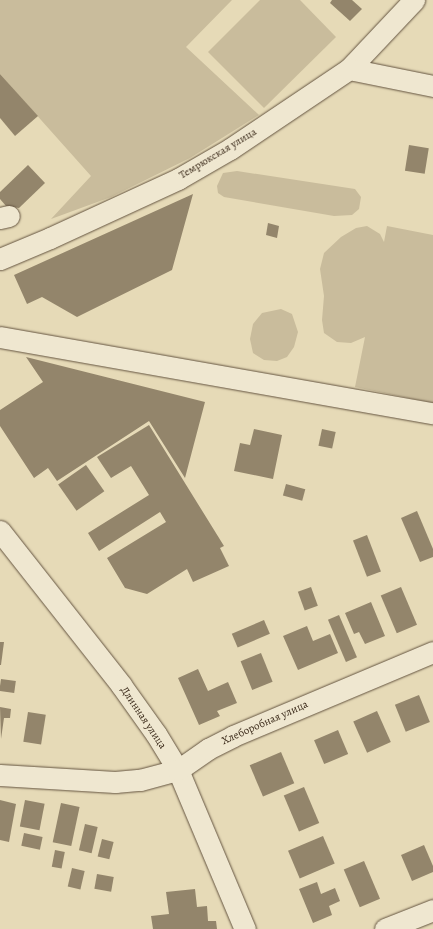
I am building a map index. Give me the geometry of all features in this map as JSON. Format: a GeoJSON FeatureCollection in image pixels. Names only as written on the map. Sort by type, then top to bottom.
{"type":"FeatureCollection","features":[{"type":"Feature","properties":{"kind":"street","name":"Темрюкская улица"},"geometry":{"type":"LineString","coordinates":[[0,259],[50,238],[178,178],[230,149],[349,69],[414,0]]}},
{"type":"Feature","properties":{"kind":"street"},"geometry":{"type":"LineString","coordinates":[[349,69],[433,86]]}},
{"type":"Feature","properties":{"kind":"street"},"geometry":{"type":"LineString","coordinates":[[0,337],[433,413]]}},
{"type":"Feature","properties":{"kind":"street","name":"Длинная улица"},"geometry":{"type":"LineString","coordinates":[[0,530],[121,685],[156,734],[178,770],[245,929]]}},
{"type":"Feature","properties":{"kind":"street","name":"Хлеборобная улица"},"geometry":{"type":"LineString","coordinates":[[0,775],[115,782],[140,780],[178,770],[208,749],[233,736],[433,652]]}},
{"type":"Feature","properties":{"kind":"street"},"geometry":{"type":"LineString","coordinates":[[386,929],[433,910]]}},
{"type":"Feature","properties":{"kind":"shaded area"},"geometry":{"type":"Polygon","coordinates":[[[0,0],[232,0],[186,47],[259,115],[190,158],[111,197],[51,219],[91,176],[0,74],[0,0]]]}},
{"type":"Feature","properties":{"kind":"shaded area"},"geometry":{"type":"Polygon","coordinates":[[[260,0],[300,0],[336,37],[264,108],[208,52],[260,0]]]}},
{"type":"Feature","properties":{"kind":"shaded area"},"geometry":{"type":"Polygon","coordinates":[[[237,171],[355,189],[361,197],[359,209],[352,215],[334,216],[224,197],[218,193],[217,186],[223,173],[237,171]]]}},
{"type":"Feature","properties":{"kind":"shaded area"},"geometry":{"type":"Polygon","coordinates":[[[367,226],[380,234],[384,242],[387,226],[433,235],[433,403],[355,387],[365,337],[351,343],[337,342],[324,333],[322,320],[324,296],[320,269],[324,253],[341,237],[356,228],[367,226]]]}},
{"type":"Feature","properties":{"kind":"shaded area"},"geometry":{"type":"Polygon","coordinates":[[[281,309],[292,314],[298,332],[294,347],[287,357],[277,361],[264,360],[253,353],[250,339],[253,324],[262,313],[281,309]]]}},
{"type":"Feature","properties":{"kind":"building"},"geometry":{"type":"Polygon","coordinates":[[[332,0],[352,0],[362,9],[350,21],[330,3],[332,0]]]}},
{"type":"Feature","properties":{"kind":"building"},"geometry":{"type":"Polygon","coordinates":[[[0,74],[38,116],[15,136],[0,118],[0,74]]]}},
{"type":"Feature","properties":{"kind":"building"},"geometry":{"type":"Polygon","coordinates":[[[409,145],[429,148],[425,174],[405,171],[409,145]]]}},
{"type":"Feature","properties":{"kind":"building"},"geometry":{"type":"Polygon","coordinates":[[[28,165],[45,183],[19,208],[6,206],[0,199],[0,192],[28,165]]]}},
{"type":"Feature","properties":{"kind":"building"},"geometry":{"type":"Polygon","coordinates":[[[193,194],[172,270],[77,317],[42,297],[27,304],[14,275],[193,194]]]}},
{"type":"Feature","properties":{"kind":"building"},"geometry":{"type":"Polygon","coordinates":[[[268,223],[279,226],[277,238],[266,235],[268,223]]]}},
{"type":"Feature","properties":{"kind":"building"},"geometry":{"type":"Polygon","coordinates":[[[26,357],[205,402],[185,478],[149,421],[57,481],[48,468],[34,478],[0,426],[0,410],[43,382],[26,357]]]}},
{"type":"Feature","properties":{"kind":"building"},"geometry":{"type":"Polygon","coordinates":[[[149,425],[224,546],[220,548],[229,566],[193,582],[187,569],[147,594],[125,588],[107,558],[166,522],[160,512],[99,551],[88,533],[149,495],[131,466],[111,478],[97,457],[149,425]]]}},
{"type":"Feature","properties":{"kind":"building"},"geometry":{"type":"Polygon","coordinates":[[[254,429],[282,435],[273,479],[234,471],[240,443],[250,445],[254,429]]]}},
{"type":"Feature","properties":{"kind":"building"},"geometry":{"type":"Polygon","coordinates":[[[322,429],[336,432],[332,449],[318,446],[322,429]]]}},
{"type":"Feature","properties":{"kind":"building"},"geometry":{"type":"Polygon","coordinates":[[[86,465],[104,491],[77,511],[58,485],[86,465]]]}},
{"type":"Feature","properties":{"kind":"building"},"geometry":{"type":"Polygon","coordinates":[[[286,484],[305,489],[302,501],[283,496],[286,484]]]}},
{"type":"Feature","properties":{"kind":"building"},"geometry":{"type":"Polygon","coordinates":[[[417,511],[433,549],[433,557],[420,562],[401,518],[417,511]]]}},
{"type":"Feature","properties":{"kind":"building"},"geometry":{"type":"Polygon","coordinates":[[[367,535],[381,571],[367,577],[353,540],[367,535]]]}},
{"type":"Feature","properties":{"kind":"building"},"geometry":{"type":"Polygon","coordinates":[[[311,587],[318,606],[305,611],[298,592],[311,587]]]}},
{"type":"Feature","properties":{"kind":"building"},"geometry":{"type":"Polygon","coordinates":[[[401,587],[417,625],[397,633],[381,596],[401,587]]]}},
{"type":"Feature","properties":{"kind":"building"},"geometry":{"type":"Polygon","coordinates":[[[371,602],[385,636],[365,644],[359,632],[354,634],[345,613],[371,602]]]}},
{"type":"Feature","properties":{"kind":"building"},"geometry":{"type":"Polygon","coordinates":[[[339,615],[357,657],[346,662],[328,620],[339,615]]]}},
{"type":"Feature","properties":{"kind":"building"},"geometry":{"type":"Polygon","coordinates":[[[264,620],[270,634],[238,647],[232,634],[264,620]]]}},
{"type":"Feature","properties":{"kind":"building"},"geometry":{"type":"Polygon","coordinates":[[[307,626],[313,641],[330,634],[338,653],[298,670],[283,636],[307,626]]]}},
{"type":"Feature","properties":{"kind":"building"},"geometry":{"type":"Polygon","coordinates":[[[0,642],[4,642],[1,665],[0,665],[0,642]]]}},
{"type":"Feature","properties":{"kind":"building"},"geometry":{"type":"Polygon","coordinates":[[[261,653],[273,682],[252,690],[241,661],[261,653]]]}},
{"type":"Feature","properties":{"kind":"building"},"geometry":{"type":"Polygon","coordinates":[[[198,669],[208,691],[228,682],[237,703],[217,711],[220,716],[199,725],[178,678],[198,669]]]}},
{"type":"Feature","properties":{"kind":"building"},"geometry":{"type":"Polygon","coordinates":[[[1,679],[16,681],[14,693],[0,691],[1,679]]]}},
{"type":"Feature","properties":{"kind":"building"},"geometry":{"type":"Polygon","coordinates":[[[419,695],[430,722],[406,732],[395,705],[419,695]]]}},
{"type":"Feature","properties":{"kind":"building"},"geometry":{"type":"Polygon","coordinates":[[[0,707],[11,709],[10,718],[4,718],[1,739],[0,707]]]}},
{"type":"Feature","properties":{"kind":"building"},"geometry":{"type":"Polygon","coordinates":[[[377,711],[391,742],[367,753],[353,722],[377,711]]]}},
{"type":"Feature","properties":{"kind":"building"},"geometry":{"type":"Polygon","coordinates":[[[28,712],[46,715],[41,744],[23,742],[28,712]]]}},
{"type":"Feature","properties":{"kind":"building"},"geometry":{"type":"Polygon","coordinates":[[[338,730],[348,754],[324,764],[314,740],[338,730]]]}},
{"type":"Feature","properties":{"kind":"building"},"geometry":{"type":"Polygon","coordinates":[[[281,752],[294,783],[263,797],[250,765],[281,752]]]}},
{"type":"Feature","properties":{"kind":"building"},"geometry":{"type":"Polygon","coordinates":[[[304,787],[319,823],[299,831],[284,796],[304,787]]]}},
{"type":"Feature","properties":{"kind":"building"},"geometry":{"type":"Polygon","coordinates":[[[0,800],[16,804],[9,842],[0,840],[0,800]]]}},
{"type":"Feature","properties":{"kind":"building"},"geometry":{"type":"Polygon","coordinates":[[[25,800],[45,804],[39,830],[20,827],[25,800]]]}},
{"type":"Feature","properties":{"kind":"building"},"geometry":{"type":"Polygon","coordinates":[[[61,803],[80,807],[71,846],[53,842],[61,803]]]}},
{"type":"Feature","properties":{"kind":"building"},"geometry":{"type":"Polygon","coordinates":[[[85,824],[98,827],[92,853],[79,850],[85,824]]]}},
{"type":"Feature","properties":{"kind":"building"},"geometry":{"type":"Polygon","coordinates":[[[24,833],[43,837],[40,850],[21,846],[24,833]]]}},
{"type":"Feature","properties":{"kind":"building"},"geometry":{"type":"Polygon","coordinates":[[[323,836],[335,864],[300,878],[288,851],[323,836]]]}},
{"type":"Feature","properties":{"kind":"building"},"geometry":{"type":"Polygon","coordinates":[[[102,839],[114,842],[109,859],[98,856],[102,839]]]}},
{"type":"Feature","properties":{"kind":"building"},"geometry":{"type":"Polygon","coordinates":[[[424,845],[433,866],[433,872],[412,881],[401,855],[424,845]]]}},
{"type":"Feature","properties":{"kind":"building"},"geometry":{"type":"Polygon","coordinates":[[[55,850],[65,852],[62,869],[52,867],[55,850]]]}},
{"type":"Feature","properties":{"kind":"building"},"geometry":{"type":"Polygon","coordinates":[[[364,861],[380,899],[360,907],[344,870],[364,861]]]}},
{"type":"Feature","properties":{"kind":"building"},"geometry":{"type":"Polygon","coordinates":[[[72,868],[85,871],[80,889],[68,887],[72,868]]]}},
{"type":"Feature","properties":{"kind":"building"},"geometry":{"type":"Polygon","coordinates":[[[97,874],[114,877],[111,892],[94,889],[97,874]]]}},
{"type":"Feature","properties":{"kind":"building"},"geometry":{"type":"Polygon","coordinates":[[[317,882],[321,894],[335,888],[340,901],[329,906],[332,915],[313,923],[299,889],[317,882]]]}},
{"type":"Feature","properties":{"kind":"building"},"geometry":{"type":"Polygon","coordinates":[[[195,889],[197,907],[207,906],[208,921],[216,921],[217,929],[153,929],[151,916],[169,914],[166,892],[195,889]]]}}]}
